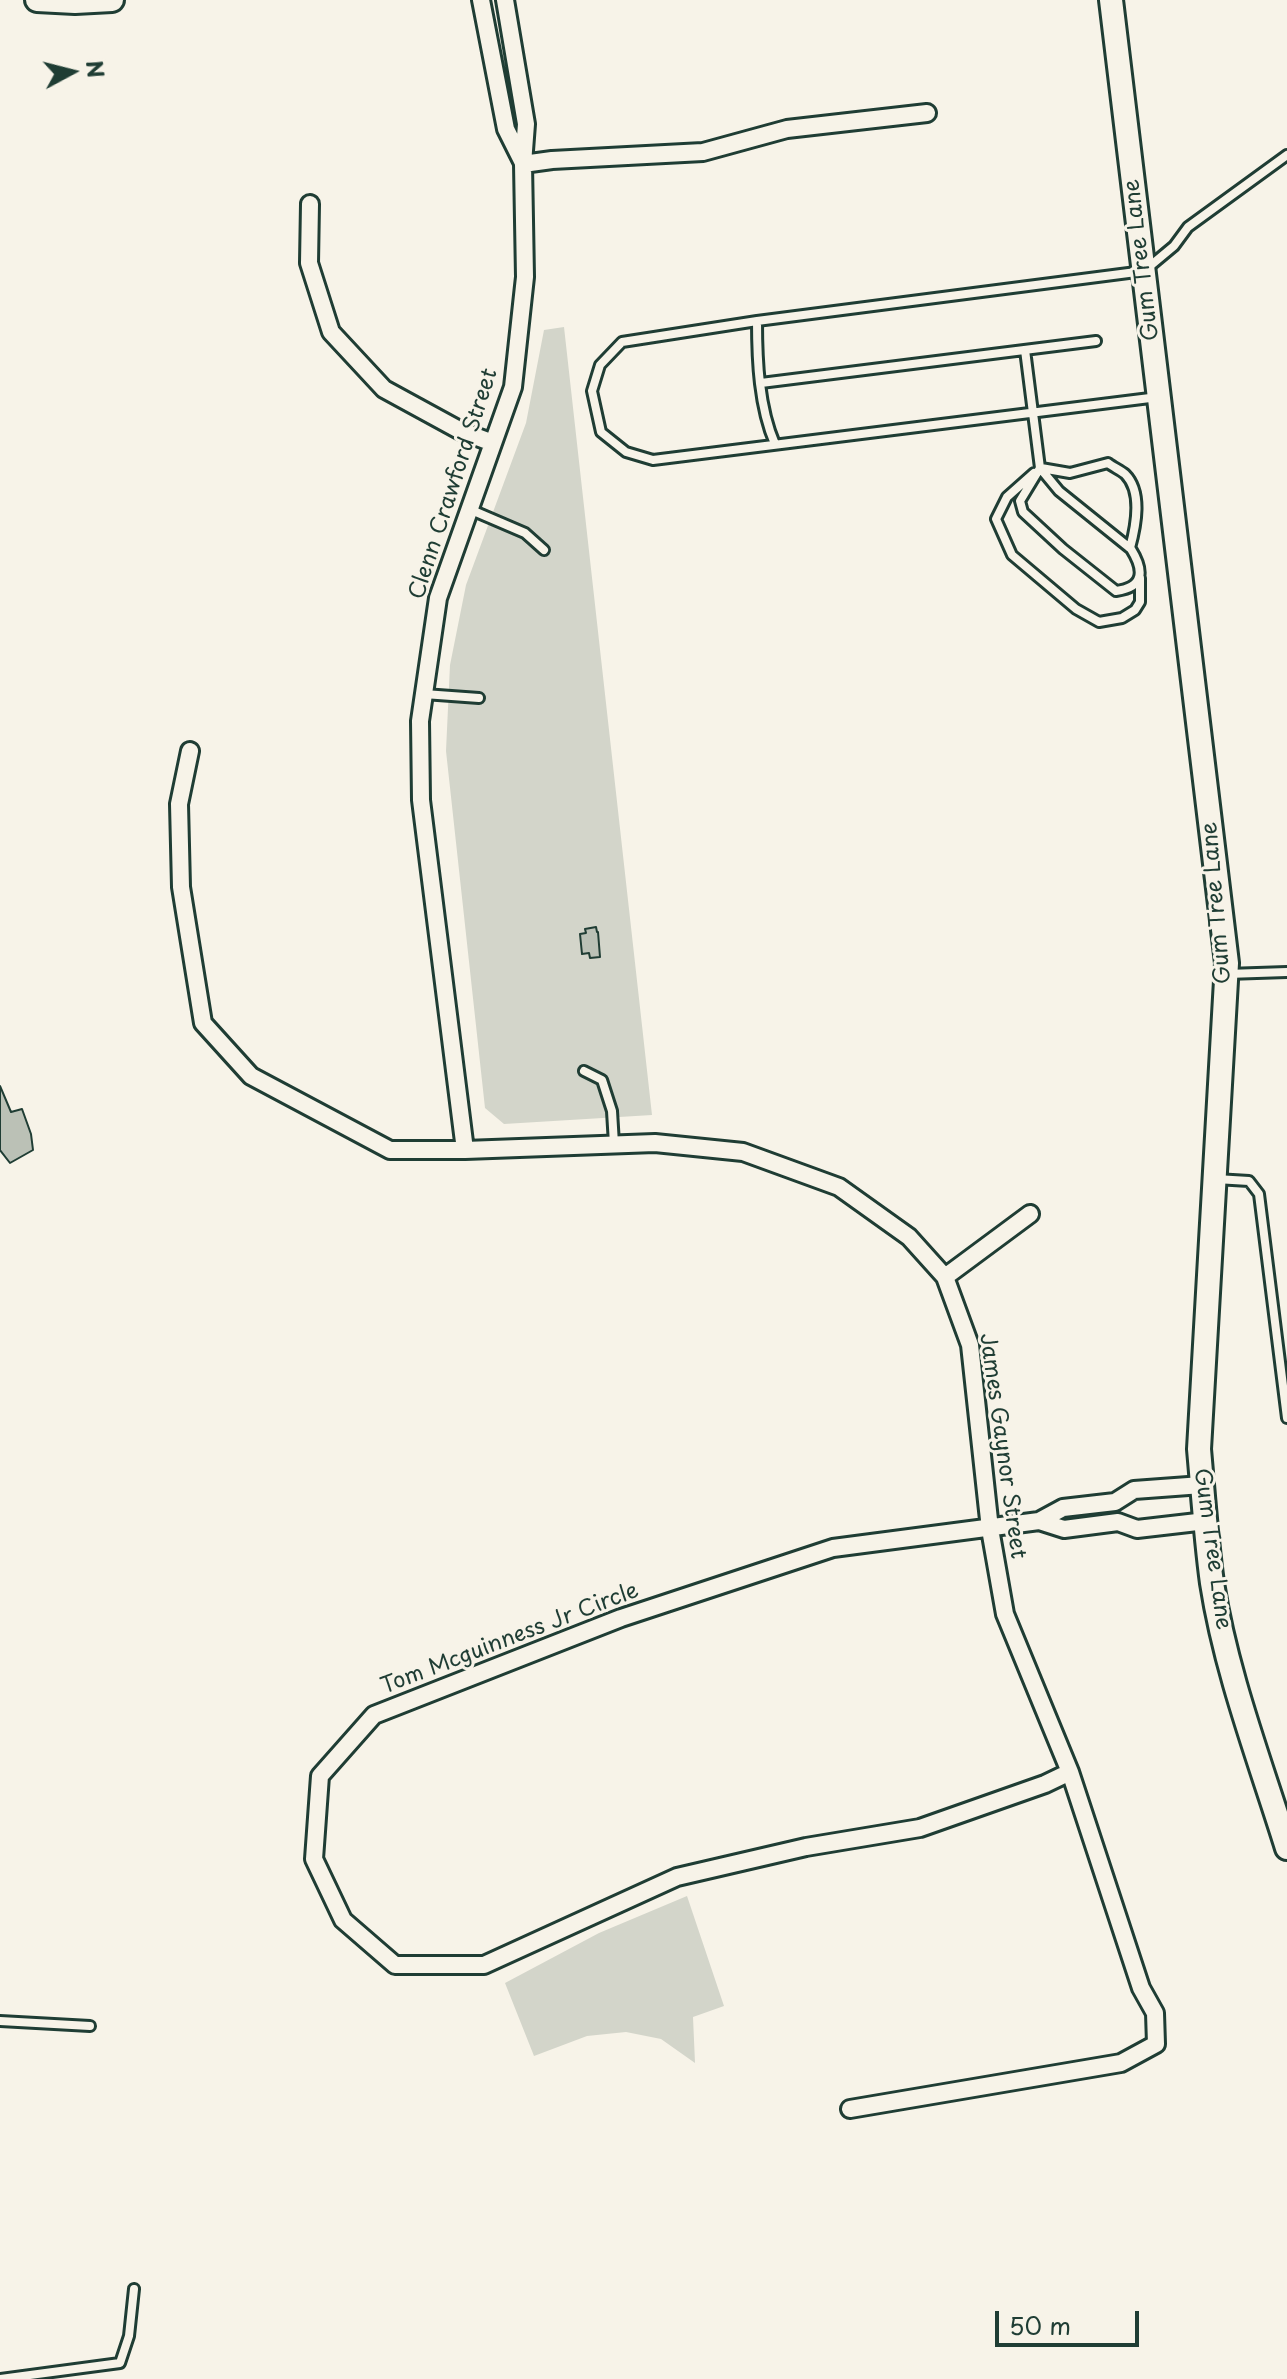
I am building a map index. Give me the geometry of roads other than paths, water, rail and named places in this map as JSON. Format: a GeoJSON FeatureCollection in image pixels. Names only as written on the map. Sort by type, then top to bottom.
{"type":"FeatureCollection","features":[{"type":"Feature","properties":{"kind":"street"},"geometry":{"type":"LineString","coordinates":[[37,0],[112,0]]}},
{"type":"Feature","properties":{"kind":"street","name":"Clenn Crawford Street"},"geometry":{"type":"LineString","coordinates":[[481,0],[506,129],[523,164]]}},
{"type":"Feature","properties":{"kind":"street","name":"Clenn Crawford Street"},"geometry":{"type":"LineString","coordinates":[[465,1150],[421,800],[420,721],[438,598],[513,387],[525,277],[523,164],[526,124],[505,0]]}},
{"type":"Feature","properties":{"kind":"street","name":"Gum Tree Lane"},"geometry":{"type":"LineString","coordinates":[[1111,0],[1226,974],[1199,1449],[1202,1485],[1212,1584],[1228,1659],[1287,1848]]}},
{"type":"Feature","properties":{"kind":"street"},"geometry":{"type":"LineString","coordinates":[[523,164],[703,152],[787,129],[927,113]]}},
{"type":"Feature","properties":{"kind":"street"},"geometry":{"type":"LineString","coordinates":[[310,204],[309,263],[331,332],[384,389],[461,431],[493,443]]}},
{"type":"Feature","properties":{"kind":"street","name":"James Gaynor Street"},"geometry":{"type":"LineString","coordinates":[[190,751],[179,804],[181,887],[203,1023],[251,1076],[390,1150],[655,1143],[743,1152],[839,1187],[909,1237],[945,1277],[970,1345],[990,1529],[1005,1614],[1070,1772],[1141,1988],[1155,2013],[1156,2044],[1121,2063],[850,2109]]}},
{"type":"Feature","properties":{"kind":"street"},"geometry":{"type":"LineString","coordinates":[[945,1277],[1030,1214]]}},
{"type":"Feature","properties":{"kind":"street","name":"Tom Mcguinness Jr Circle"},"geometry":{"type":"LineString","coordinates":[[1070,1772],[1045,1784],[920,1828],[806,1847],[677,1877],[484,1965],[395,1965],[343,1920],[314,1859],[320,1776],[374,1715],[621,1618],[833,1548],[1039,1521],[1063,1508],[1115,1502],[1134,1490],[1202,1485]]}},
{"type":"Feature","properties":{"kind":"street","name":"Tom Mcguinness Jr Circle"},"geometry":{"type":"LineString","coordinates":[[1039,1521],[1064,1529],[1118,1522],[1137,1529],[1206,1521]]}},
{"type":"Feature","properties":{"kind":"lane"},"geometry":{"type":"LineString","coordinates":[[1159,397],[653,460],[626,452],[601,432],[592,391],[600,365],[622,342],[757,321],[1144,271],[1174,246],[1188,227],[1287,155]]}},
{"type":"Feature","properties":{"kind":"lane"},"geometry":{"type":"LineString","coordinates":[[757,321],[761,383],[768,430],[775,444]]}},
{"type":"Feature","properties":{"kind":"lane"},"geometry":{"type":"LineString","coordinates":[[761,383],[1096,341]]}},
{"type":"Feature","properties":{"kind":"lane"},"geometry":{"type":"LineString","coordinates":[[1025,350],[1040,468],[1059,491],[1130,548],[1138,560],[1140,602],[1135,610],[1122,618],[1099,622],[1076,609],[1012,555],[996,519],[1007,497],[1040,468]]}},
{"type":"Feature","properties":{"kind":"lane"},"geometry":{"type":"LineString","coordinates":[[1040,468],[1070,473],[1108,463],[1126,475],[1134,494],[1137,524],[1130,548]]}},
{"type":"Feature","properties":{"kind":"lane"},"geometry":{"type":"LineString","coordinates":[[1040,468],[1020,501],[1023,512],[1116,591],[1127,590],[1140,576]]}},
{"type":"Feature","properties":{"kind":"lane"},"geometry":{"type":"LineString","coordinates":[[469,509],[525,533],[544,550]]}},
{"type":"Feature","properties":{"kind":"lane"},"geometry":{"type":"LineString","coordinates":[[423,694],[479,698]]}},
{"type":"Feature","properties":{"kind":"lane"},"geometry":{"type":"LineString","coordinates":[[1226,974],[1287,972]]}},
{"type":"Feature","properties":{"kind":"lane"},"geometry":{"type":"LineString","coordinates":[[584,1071],[602,1080],[612,1111],[614,1144]]}},
{"type":"Feature","properties":{"kind":"lane"},"geometry":{"type":"LineString","coordinates":[[1215,1179],[1249,1181],[1259,1194],[1287,1418]]}},
{"type":"Feature","properties":{"kind":"lane"},"geometry":{"type":"LineString","coordinates":[[1115,1502],[1118,1522]]}},
{"type":"Feature","properties":{"kind":"lane"},"geometry":{"type":"LineString","coordinates":[[0,2021],[90,2026]]}},
{"type":"Feature","properties":{"kind":"lane"},"geometry":{"type":"LineString","coordinates":[[0,2379],[120,2363],[129,2336],[134,2289]]}}]}
